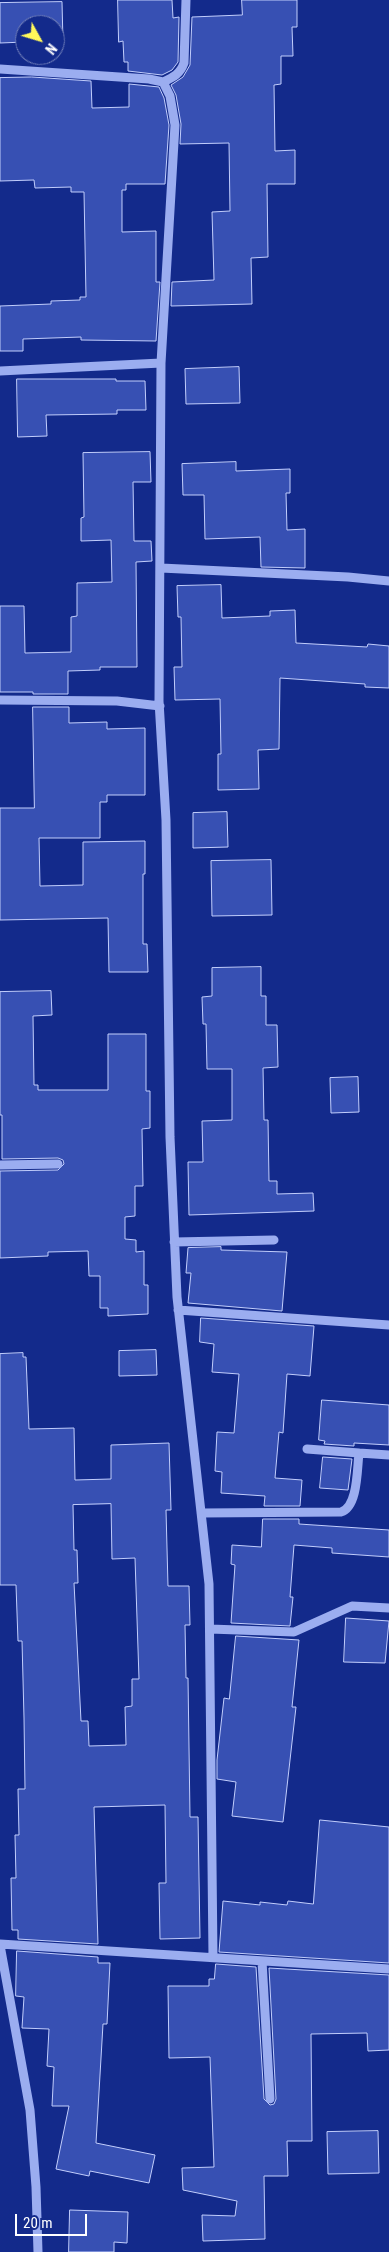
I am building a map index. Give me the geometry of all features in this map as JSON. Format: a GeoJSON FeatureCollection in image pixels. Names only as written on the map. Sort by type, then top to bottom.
{"type":"FeatureCollection","features":[{"type":"Feature","properties":{"kind":"street"},"geometry":{"type":"LineString","coordinates":[[0,69],[149,79],[163,82],[176,76],[182,70],[184,63],[186,0]]}},
{"type":"Feature","properties":{"kind":"street"},"geometry":{"type":"LineString","coordinates":[[163,82],[170,96],[174,126],[160,363],[160,706],[166,820],[170,1137],[178,1310],[209,1584],[212,1957]]}},
{"type":"Feature","properties":{"kind":"street"},"geometry":{"type":"LineString","coordinates":[[0,371],[160,363]]}},
{"type":"Feature","properties":{"kind":"street"},"geometry":{"type":"LineString","coordinates":[[161,568],[348,577],[389,581]]}},
{"type":"Feature","properties":{"kind":"street"},"geometry":{"type":"LineString","coordinates":[[0,700],[116,701],[160,706]]}},
{"type":"Feature","properties":{"kind":"street"},"geometry":{"type":"LineString","coordinates":[[0,1165],[58,1164]]}},
{"type":"Feature","properties":{"kind":"street"},"geometry":{"type":"LineString","coordinates":[[174,1242],[274,1240]]}},
{"type":"Feature","properties":{"kind":"street"},"geometry":{"type":"LineString","coordinates":[[178,1310],[389,1325]]}},
{"type":"Feature","properties":{"kind":"street"},"geometry":{"type":"LineString","coordinates":[[307,1449],[389,1455]]}},
{"type":"Feature","properties":{"kind":"street"},"geometry":{"type":"LineString","coordinates":[[201,1513],[333,1512],[347,1510],[352,1503],[359,1453]]}},
{"type":"Feature","properties":{"kind":"street"},"geometry":{"type":"LineString","coordinates":[[210,1629],[294,1632],[352,1606],[389,1608]]}},
{"type":"Feature","properties":{"kind":"street"},"geometry":{"type":"LineString","coordinates":[[38,2252],[36,2187],[30,2110],[0,1944],[389,1969]]}},
{"type":"Feature","properties":{"kind":"street"},"geometry":{"type":"LineString","coordinates":[[262,1961],[270,2099]]}},
{"type":"Feature","properties":{"kind":"building"},"geometry":{"type":"Polygon","coordinates":[[[118,0],[172,0],[173,18],[179,17],[178,62],[172,70],[162,75],[128,71],[128,62],[124,62],[123,41],[119,42],[118,0]]]}},
{"type":"Feature","properties":{"kind":"building"},"geometry":{"type":"Polygon","coordinates":[[[242,0],[297,0],[297,27],[292,27],[293,56],[281,56],[281,84],[274,85],[275,151],[295,150],[295,184],[267,184],[268,257],[251,258],[252,304],[171,306],[172,282],[214,280],[212,212],[230,211],[229,143],[180,144],[181,124],[176,95],[171,85],[183,77],[190,65],[192,17],[242,15],[242,0]]]}},
{"type":"Feature","properties":{"kind":"building"},"geometry":{"type":"Polygon","coordinates":[[[62,2],[62,15],[15,15],[15,42],[0,43],[0,3],[62,2]]]}},
{"type":"Feature","properties":{"kind":"building"},"geometry":{"type":"Polygon","coordinates":[[[32,77],[91,81],[92,108],[129,107],[129,84],[159,87],[164,98],[169,125],[165,184],[126,184],[126,190],[122,190],[122,232],[156,231],[156,282],[160,282],[156,341],[81,340],[81,337],[23,339],[23,351],[0,351],[0,306],[51,304],[51,301],[80,300],[80,297],[86,297],[84,192],[71,192],[71,187],[35,188],[34,180],[0,181],[0,78],[32,77]]]}},
{"type":"Feature","properties":{"kind":"building"},"geometry":{"type":"Polygon","coordinates":[[[239,367],[240,403],[186,404],[185,369],[239,367]]]}},
{"type":"Feature","properties":{"kind":"building"},"geometry":{"type":"Polygon","coordinates":[[[17,379],[116,379],[116,381],[145,381],[146,410],[117,410],[117,414],[46,415],[47,436],[18,437],[17,379]]]}},
{"type":"Feature","properties":{"kind":"building"},"geometry":{"type":"Polygon","coordinates":[[[150,452],[151,482],[133,482],[134,541],[151,541],[152,561],[136,562],[137,667],[100,667],[100,670],[68,671],[68,694],[0,692],[0,606],[24,606],[25,653],[71,652],[71,617],[77,616],[77,583],[112,582],[111,540],[81,541],[81,518],[84,517],[83,453],[150,452]]]}},
{"type":"Feature","properties":{"kind":"building"},"geometry":{"type":"Polygon","coordinates":[[[236,462],[236,471],[290,469],[290,493],[286,493],[287,530],[305,529],[305,568],[261,567],[260,537],[205,539],[204,495],[183,495],[182,464],[236,462]]]}},
{"type":"Feature","properties":{"kind":"building"},"geometry":{"type":"Polygon","coordinates":[[[221,585],[222,618],[270,616],[270,611],[295,610],[296,643],[367,647],[368,644],[389,646],[389,688],[365,687],[365,684],[280,678],[279,749],[258,750],[259,789],[218,790],[218,754],[221,754],[220,699],[175,700],[174,667],[182,667],[181,617],[178,617],[177,586],[221,585]]]}},
{"type":"Feature","properties":{"kind":"building"},"geometry":{"type":"Polygon","coordinates":[[[33,707],[69,707],[69,723],[107,722],[107,729],[145,728],[145,795],[107,795],[107,802],[100,802],[100,838],[39,838],[40,886],[83,885],[83,842],[145,841],[143,944],[147,944],[148,972],[109,972],[108,918],[0,920],[0,808],[34,808],[33,707]]]}},
{"type":"Feature","properties":{"kind":"building"},"geometry":{"type":"Polygon","coordinates":[[[227,812],[228,847],[193,848],[193,813],[227,812]]]}},
{"type":"Feature","properties":{"kind":"building"},"geometry":{"type":"Polygon","coordinates":[[[271,860],[272,915],[212,916],[211,861],[271,860]]]}},
{"type":"Feature","properties":{"kind":"building"},"geometry":{"type":"Polygon","coordinates":[[[261,967],[261,996],[266,996],[266,1025],[277,1025],[278,1067],[263,1068],[264,1120],[268,1120],[269,1181],[277,1181],[277,1194],[313,1193],[314,1211],[189,1215],[188,1162],[203,1162],[202,1121],[232,1120],[232,1069],[207,1069],[206,1024],[203,1024],[202,997],[212,996],[212,968],[261,967]]]}},
{"type":"Feature","properties":{"kind":"building"},"geometry":{"type":"Polygon","coordinates":[[[51,991],[52,1015],[33,1016],[34,1085],[38,1085],[38,1090],[108,1090],[108,1034],[146,1034],[146,1091],[150,1091],[150,1128],[142,1129],[143,1186],[135,1186],[135,1216],[125,1217],[125,1239],[136,1240],[136,1252],[144,1251],[144,1285],[148,1285],[148,1314],[108,1316],[108,1308],[100,1308],[100,1276],[89,1276],[88,1251],[48,1252],[48,1256],[0,1258],[0,1171],[58,1170],[64,1164],[63,1160],[58,1158],[2,1159],[0,992],[51,991]]]}},
{"type":"Feature","properties":{"kind":"building"},"geometry":{"type":"Polygon","coordinates":[[[358,1077],[359,1112],[331,1113],[330,1078],[358,1077]]]}},
{"type":"Feature","properties":{"kind":"building"},"geometry":{"type":"Polygon","coordinates":[[[221,1247],[221,1250],[287,1252],[282,1311],[188,1303],[191,1273],[186,1273],[188,1248],[221,1247]]]}},
{"type":"Feature","properties":{"kind":"building"},"geometry":{"type":"Polygon","coordinates":[[[201,1318],[314,1326],[310,1376],[287,1374],[283,1433],[279,1432],[275,1478],[302,1480],[300,1506],[264,1506],[265,1496],[221,1493],[222,1472],[215,1471],[217,1432],[234,1433],[239,1374],[212,1372],[214,1344],[200,1342],[201,1318]]]}},
{"type":"Feature","properties":{"kind":"building"},"geometry":{"type":"Polygon","coordinates":[[[156,1350],[157,1375],[119,1376],[119,1351],[156,1350]]]}},
{"type":"Feature","properties":{"kind":"building"},"geometry":{"type":"Polygon","coordinates":[[[23,1353],[23,1357],[26,1357],[29,1429],[74,1428],[75,1480],[111,1479],[111,1445],[169,1443],[171,1510],[166,1510],[168,1586],[189,1586],[190,1625],[185,1625],[186,1678],[188,1678],[190,1817],[198,1817],[200,1938],[160,1939],[159,1883],[166,1883],[165,1805],[94,1807],[98,1944],[18,1939],[18,1930],[12,1930],[11,1878],[16,1878],[15,1835],[19,1835],[18,1789],[25,1789],[24,1718],[22,1641],[18,1641],[16,1585],[0,1585],[0,1354],[23,1353]],[[111,1504],[73,1505],[74,1550],[77,1550],[78,1583],[74,1583],[81,1721],[88,1721],[89,1746],[126,1745],[125,1707],[132,1706],[132,1679],[139,1679],[135,1558],[112,1559],[111,1504]]]}},
{"type":"Feature","properties":{"kind":"building"},"geometry":{"type":"Polygon","coordinates":[[[322,1400],[389,1405],[389,1445],[354,1443],[354,1446],[324,1444],[325,1441],[319,1440],[322,1400]]]}},
{"type":"Feature","properties":{"kind":"building"},"geometry":{"type":"Polygon","coordinates":[[[323,1457],[352,1459],[348,1490],[320,1488],[323,1457]]]}},
{"type":"Feature","properties":{"kind":"building"},"geometry":{"type":"Polygon","coordinates":[[[263,1519],[299,1519],[299,1524],[389,1530],[389,1557],[332,1553],[332,1548],[294,1545],[290,1597],[293,1597],[290,1626],[231,1623],[235,1565],[231,1564],[232,1545],[261,1547],[263,1519]]]}},
{"type":"Feature","properties":{"kind":"building"},"geometry":{"type":"Polygon","coordinates":[[[346,1618],[389,1621],[385,1663],[344,1662],[346,1618]]]}},
{"type":"Feature","properties":{"kind":"building"},"geometry":{"type":"Polygon","coordinates":[[[236,1636],[299,1640],[292,1707],[296,1707],[283,1822],[232,1816],[236,1782],[217,1779],[217,1760],[224,1698],[229,1699],[236,1636]]]}},
{"type":"Feature","properties":{"kind":"building"},"geometry":{"type":"Polygon","coordinates":[[[320,1820],[389,1827],[389,1963],[219,1952],[223,1901],[260,1905],[260,1902],[287,1905],[288,1901],[313,1904],[320,1820]]]}},
{"type":"Feature","properties":{"kind":"building"},"geometry":{"type":"Polygon","coordinates":[[[17,1951],[98,1957],[98,1963],[110,1963],[107,2024],[103,2024],[96,2143],[155,2155],[149,2183],[90,2171],[89,2176],[56,2169],[69,2106],[52,2106],[54,2067],[47,2066],[49,2029],[22,2028],[24,1997],[16,1996],[17,1951]]]}},
{"type":"Feature","properties":{"kind":"building"},"geometry":{"type":"Polygon","coordinates":[[[216,1964],[256,1967],[264,2099],[270,2105],[274,2104],[276,2099],[269,1968],[389,1975],[389,2050],[368,2051],[367,2033],[311,2034],[312,2141],[287,2141],[288,2176],[264,2176],[265,2239],[203,2241],[202,2215],[235,2216],[237,2201],[183,2190],[182,2168],[214,2167],[210,2057],[169,2058],[168,1986],[209,1986],[209,1979],[214,1979],[216,1964]]]}},
{"type":"Feature","properties":{"kind":"building"},"geometry":{"type":"Polygon","coordinates":[[[378,2131],[379,2173],[328,2174],[327,2132],[378,2131]]]}},
{"type":"Feature","properties":{"kind":"building"},"geometry":{"type":"Polygon","coordinates":[[[70,2210],[128,2212],[127,2243],[114,2242],[114,2252],[69,2252],[70,2210]]]}}]}
